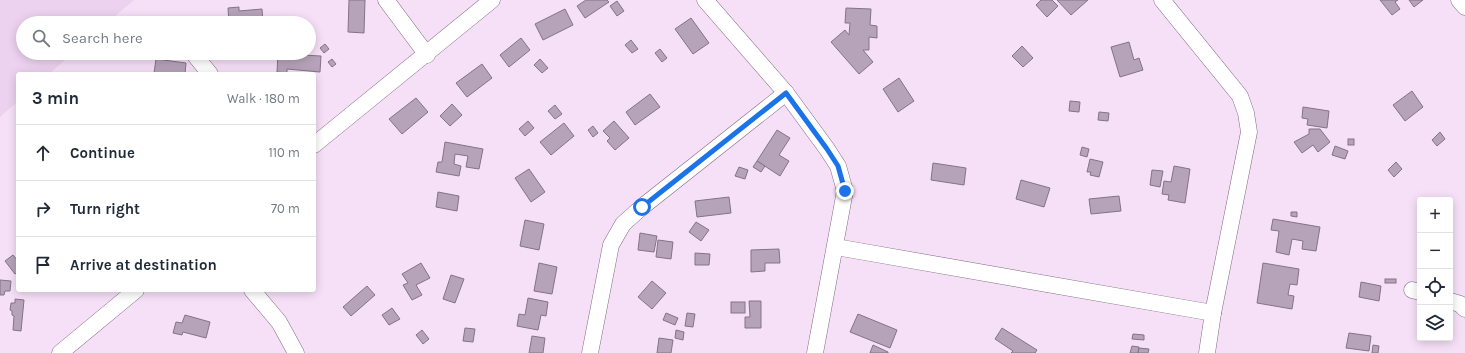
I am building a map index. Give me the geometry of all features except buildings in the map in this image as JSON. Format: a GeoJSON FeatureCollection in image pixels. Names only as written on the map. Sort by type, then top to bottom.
{"type":"FeatureCollection","features":[{"type":"Feature","properties":{"kind":"street"},"geometry":{"type":"LineString","coordinates":[[386,0],[427,55]]}},
{"type":"Feature","properties":{"kind":"street"},"geometry":{"type":"LineString","coordinates":[[705,0],[786,93],[838,166],[845,191],[836,247],[815,353]]}},
{"type":"Feature","properties":{"kind":"street"},"geometry":{"type":"LineString","coordinates":[[1162,0],[1240,96],[1246,113],[1249,132],[1213,313],[1207,353]]}},
{"type":"Feature","properties":{"kind":"street"},"geometry":{"type":"LineString","coordinates":[[1459,0],[1465,7]]}},
{"type":"Feature","properties":{"kind":"street"},"geometry":{"type":"LineString","coordinates":[[316,143],[427,55],[490,1]]}},
{"type":"Feature","properties":{"kind":"street"},"geometry":{"type":"LineString","coordinates":[[199,60],[208,72]]}},
{"type":"Feature","properties":{"kind":"street"},"geometry":{"type":"LineString","coordinates":[[590,353],[611,245],[623,224],[642,207],[786,93]]}},
{"type":"Feature","properties":{"kind":"street"},"geometry":{"type":"LineString","coordinates":[[836,247],[1213,313]]}},
{"type":"Feature","properties":{"kind":"street"},"geometry":{"type":"LineString","coordinates":[[60,353],[134,292]]}},
{"type":"Feature","properties":{"kind":"street"},"geometry":{"type":"LineString","coordinates":[[254,292],[279,322],[296,353]]}},
{"type":"Feature","properties":{"kind":"street"},"geometry":{"type":"LineString","coordinates":[[1453,302],[1460,304],[1465,309]]}},
{"type":"Feature","properties":{"kind":"shaded area"},"geometry":{"type":"Polygon","coordinates":[[[0,0],[134,0],[115,16],[16,16],[16,60],[65,60],[51,72],[16,72],[16,103],[0,117],[0,0]]]}},
{"type":"Feature","properties":{"kind":"route"},"geometry":{"type":"LineString","coordinates":[[642,207],[786,93],[838,166],[845,191]]}}]}
